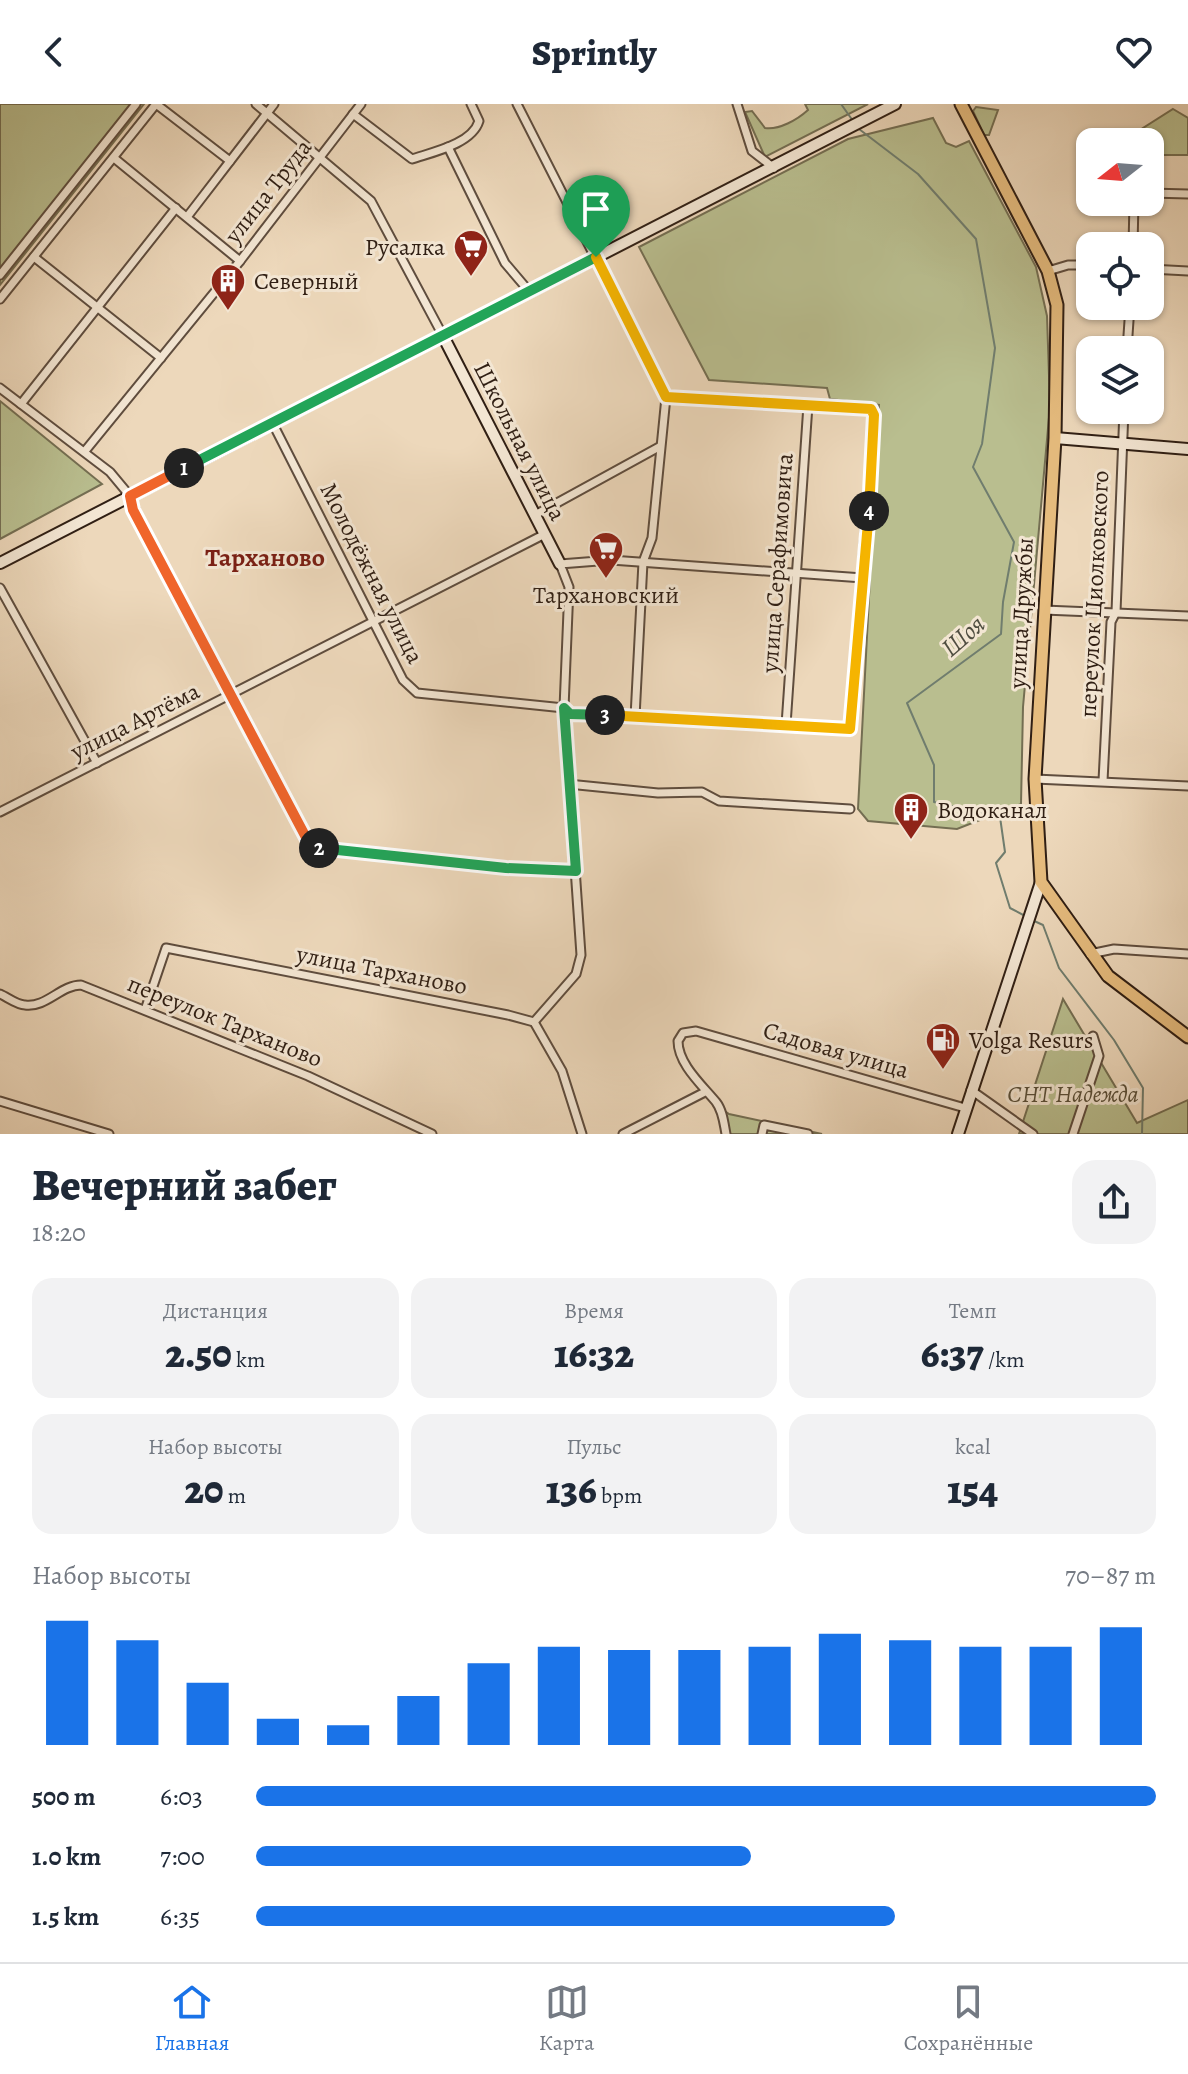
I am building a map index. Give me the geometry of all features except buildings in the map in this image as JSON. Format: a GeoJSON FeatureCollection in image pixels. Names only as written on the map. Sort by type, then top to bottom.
{"type":"FeatureCollection","features":[{"type":"Feature","properties":{"kind":"main road","name":"улица Дружбы"},"geometry":{"type":"LineString","coordinates":[[962,104],[1048,271],[1056,295],[1055,438],[1042,610],[1035,779],[1041,882]]}},
{"type":"Feature","properties":{"kind":"main road"},"geometry":{"type":"LineString","coordinates":[[1041,882],[1090,954],[1117,985],[1188,1037]]}},
{"type":"Feature","properties":{"kind":"street"},"geometry":{"type":"LineString","coordinates":[[0,275],[136,104]]}},
{"type":"Feature","properties":{"kind":"street"},"geometry":{"type":"LineString","coordinates":[[0,299],[156,104],[230,161]]}},
{"type":"Feature","properties":{"kind":"street","name":"Школьная улица"},"geometry":{"type":"LineString","coordinates":[[256,104],[371,201],[560,564]]}},
{"type":"Feature","properties":{"kind":"street"},"geometry":{"type":"LineString","coordinates":[[187,217],[274,104]]}},
{"type":"Feature","properties":{"kind":"street","name":"улица Труда"},"geometry":{"type":"LineString","coordinates":[[85,451],[240,261],[361,104]]}},
{"type":"Feature","properties":{"kind":"street"},"geometry":{"type":"LineString","coordinates":[[353,114],[412,159],[448,147],[471,133],[479,125],[471,104]]}},
{"type":"Feature","properties":{"kind":"street"},"geometry":{"type":"LineString","coordinates":[[531,104],[518,107],[666,397],[652,538],[643,562],[635,717]]}},
{"type":"Feature","properties":{"kind":"street"},"geometry":{"type":"LineString","coordinates":[[737,104],[752,151],[774,168]]}},
{"type":"Feature","properties":{"kind":"street"},"geometry":{"type":"LineString","coordinates":[[0,563],[895,104]]}},
{"type":"Feature","properties":{"kind":"street"},"geometry":{"type":"LineString","coordinates":[[448,147],[505,263],[528,290]]}},
{"type":"Feature","properties":{"kind":"street"},"geometry":{"type":"LineString","coordinates":[[114,158],[240,261]]}},
{"type":"Feature","properties":{"kind":"street"},"geometry":{"type":"LineString","coordinates":[[1164,193],[1188,194]]}},
{"type":"Feature","properties":{"kind":"street"},"geometry":{"type":"LineString","coordinates":[[21,404],[176,208]]}},
{"type":"Feature","properties":{"kind":"street"},"geometry":{"type":"LineString","coordinates":[[34,257],[161,358]]}},
{"type":"Feature","properties":{"kind":"street"},"geometry":{"type":"LineString","coordinates":[[1048,271],[1076,265]]}},
{"type":"Feature","properties":{"kind":"street"},"geometry":{"type":"LineString","coordinates":[[1164,270],[1188,271]]}},
{"type":"Feature","properties":{"kind":"street"},"geometry":{"type":"LineString","coordinates":[[0,388],[85,451],[130,496],[145,535],[311,847],[506,868],[576,871]]}},
{"type":"Feature","properties":{"kind":"street"},"geometry":{"type":"LineString","coordinates":[[582,1134],[562,1071],[534,1022],[576,974],[581,927],[564,708],[569,587],[560,564],[593,560],[643,562],[863,578],[874,415],[871,409],[666,397]]}},
{"type":"Feature","properties":{"kind":"street","name":"улица Серафимовича"},"geometry":{"type":"LineString","coordinates":[[786,725],[808,405]]}},
{"type":"Feature","properties":{"kind":"street","name":"Молодёжная улица"},"geometry":{"type":"LineString","coordinates":[[272,422],[403,680],[417,693],[564,708],[570,714],[850,729],[863,578]]}},
{"type":"Feature","properties":{"kind":"street","name":"переулок Циолковского"},"geometry":{"type":"LineString","coordinates":[[1103,781],[1111,622],[1116,612],[1123,424]]}},
{"type":"Feature","properties":{"kind":"street"},"geometry":{"type":"LineString","coordinates":[[1055,438],[1188,449]]}},
{"type":"Feature","properties":{"kind":"street"},"geometry":{"type":"LineString","coordinates":[[535,515],[659,447]]}},
{"type":"Feature","properties":{"kind":"street","name":"улица Артёма"},"geometry":{"type":"LineString","coordinates":[[0,812],[545,534]]}},
{"type":"Feature","properties":{"kind":"street"},"geometry":{"type":"LineString","coordinates":[[0,588],[97,763]]}},
{"type":"Feature","properties":{"kind":"street"},"geometry":{"type":"LineString","coordinates":[[1042,610],[1188,616]]}},
{"type":"Feature","properties":{"kind":"street"},"geometry":{"type":"LineString","coordinates":[[1035,779],[1188,786]]}},
{"type":"Feature","properties":{"kind":"street"},"geometry":{"type":"LineString","coordinates":[[568,784],[658,793],[702,792],[719,801],[850,809]]}},
{"type":"Feature","properties":{"kind":"street","name":"улица Дружбы"},"geometry":{"type":"LineString","coordinates":[[958,1134],[1041,882]]}},
{"type":"Feature","properties":{"kind":"street","name":"улица Тарханово"},"geometry":{"type":"LineString","coordinates":[[145,1010],[166,948],[534,1022]]}},
{"type":"Feature","properties":{"kind":"street"},"geometry":{"type":"LineString","coordinates":[[1090,954],[1114,949],[1188,954]]}},
{"type":"Feature","properties":{"kind":"street","name":"переулок Тарханово"},"geometry":{"type":"LineString","coordinates":[[0,994],[24,1006],[43,1002],[71,986],[81,985],[308,1076],[432,1134]]}},
{"type":"Feature","properties":{"kind":"street","name":"Садовая улица"},"geometry":{"type":"LineString","coordinates":[[705,1092],[677,1046],[683,1033],[696,1031],[965,1108]]}},
{"type":"Feature","properties":{"kind":"street"},"geometry":{"type":"LineString","coordinates":[[1073,1134],[1099,1056],[1093,1036]]}},
{"type":"Feature","properties":{"kind":"street"},"geometry":{"type":"LineString","coordinates":[[971,1090],[1033,1134]]}},
{"type":"Feature","properties":{"kind":"street"},"geometry":{"type":"LineString","coordinates":[[623,1134],[705,1092],[718,1104],[726,1134]]}},
{"type":"Feature","properties":{"kind":"street"},"geometry":{"type":"LineString","coordinates":[[0,1101],[109,1134]]}},
{"type":"Feature","properties":{"kind":"street"},"geometry":{"type":"LineString","coordinates":[[762,1134],[764,1125],[808,1134]]}},
{"type":"Feature","properties":{"kind":"green space"},"geometry":{"type":"Polygon","coordinates":[[[0,104],[144,104],[0,285],[0,104]]]}},
{"type":"Feature","properties":{"kind":"green space"},"geometry":{"type":"Polygon","coordinates":[[[805,104],[868,104],[765,157],[745,112],[752,111],[765,128],[770,128],[799,117],[808,110],[805,104]]]}},
{"type":"Feature","properties":{"kind":"green space"},"geometry":{"type":"Polygon","coordinates":[[[976,107],[998,110],[989,135],[984,135],[973,111],[976,107]]]}},
{"type":"Feature","properties":{"kind":"green space"},"geometry":{"type":"Polygon","coordinates":[[[1173,109],[1188,118],[1188,155],[1164,155],[1164,128],[1143,128],[1173,109]]]}},
{"type":"Feature","properties":{"kind":"green space"},"geometry":{"type":"Polygon","coordinates":[[[933,118],[946,143],[956,147],[969,141],[1036,267],[1047,316],[1050,406],[1023,707],[1021,804],[957,829],[868,821],[858,809],[879,405],[830,399],[827,388],[709,380],[639,247],[848,139],[933,118]]]}},
{"type":"Feature","properties":{"kind":"green space"},"geometry":{"type":"Polygon","coordinates":[[[0,401],[102,484],[0,539],[0,401]]]}},
{"type":"Feature","properties":{"kind":"green space","name":"СНТ Надежда"},"geometry":{"type":"Polygon","coordinates":[[[1063,999],[1137,1123],[1188,1100],[1188,1134],[1019,1134],[1063,999]]]}},
{"type":"Feature","properties":{"kind":"green space"},"geometry":{"type":"Polygon","coordinates":[[[722,1109],[729,1114],[822,1134],[729,1134],[722,1109]]]}},
{"type":"Feature","properties":{"kind":"waterway","name":"Шоя"},"geometry":{"type":"LineString","coordinates":[[841,104],[853,121]]}},
{"type":"Feature","properties":{"kind":"waterway","name":"Шоя"},"geometry":{"type":"LineString","coordinates":[[859,129],[918,174],[976,239],[995,348],[982,444],[973,467],[1014,542],[1003,602],[1001,634],[907,703],[934,765],[934,802],[1000,817],[1005,852],[996,863],[1010,908],[1027,917]]}},
{"type":"Feature","properties":{"kind":"waterway","name":"Шоя"},"geometry":{"type":"LineString","coordinates":[[1032,920],[1043,925],[1059,968],[1114,1040],[1143,1088],[1142,1134]]}},
{"type":"Feature","properties":{"kind":"place","name":"Русалка"},"geometry":{"type":"Point","coordinates":[471,278]}},
{"type":"Feature","properties":{"kind":"place","name":"Северный"},"geometry":{"type":"Point","coordinates":[228,312]}},
{"type":"Feature","properties":{"kind":"place","name":"Тархановский"},"geometry":{"type":"Point","coordinates":[606,580]}},
{"type":"Feature","properties":{"kind":"place","name":"Водоканал"},"geometry":{"type":"Point","coordinates":[911,841]}},
{"type":"Feature","properties":{"kind":"place","name":"Volga Resurs"},"geometry":{"type":"Point","coordinates":[943,1071]}},
{"type":"Feature","properties":{"kind":"district","name":"Тарханово"},"geometry":{"type":"Point","coordinates":[265,557]}},
{"type":"Feature","properties":{"kind":"route"},"geometry":{"type":"LineString","coordinates":[[596,257],[666,397],[871,409],[874,415],[872,475],[850,729],[570,714],[564,708],[576,871],[506,868],[311,847],[145,535],[130,496],[596,257]]}}]}
